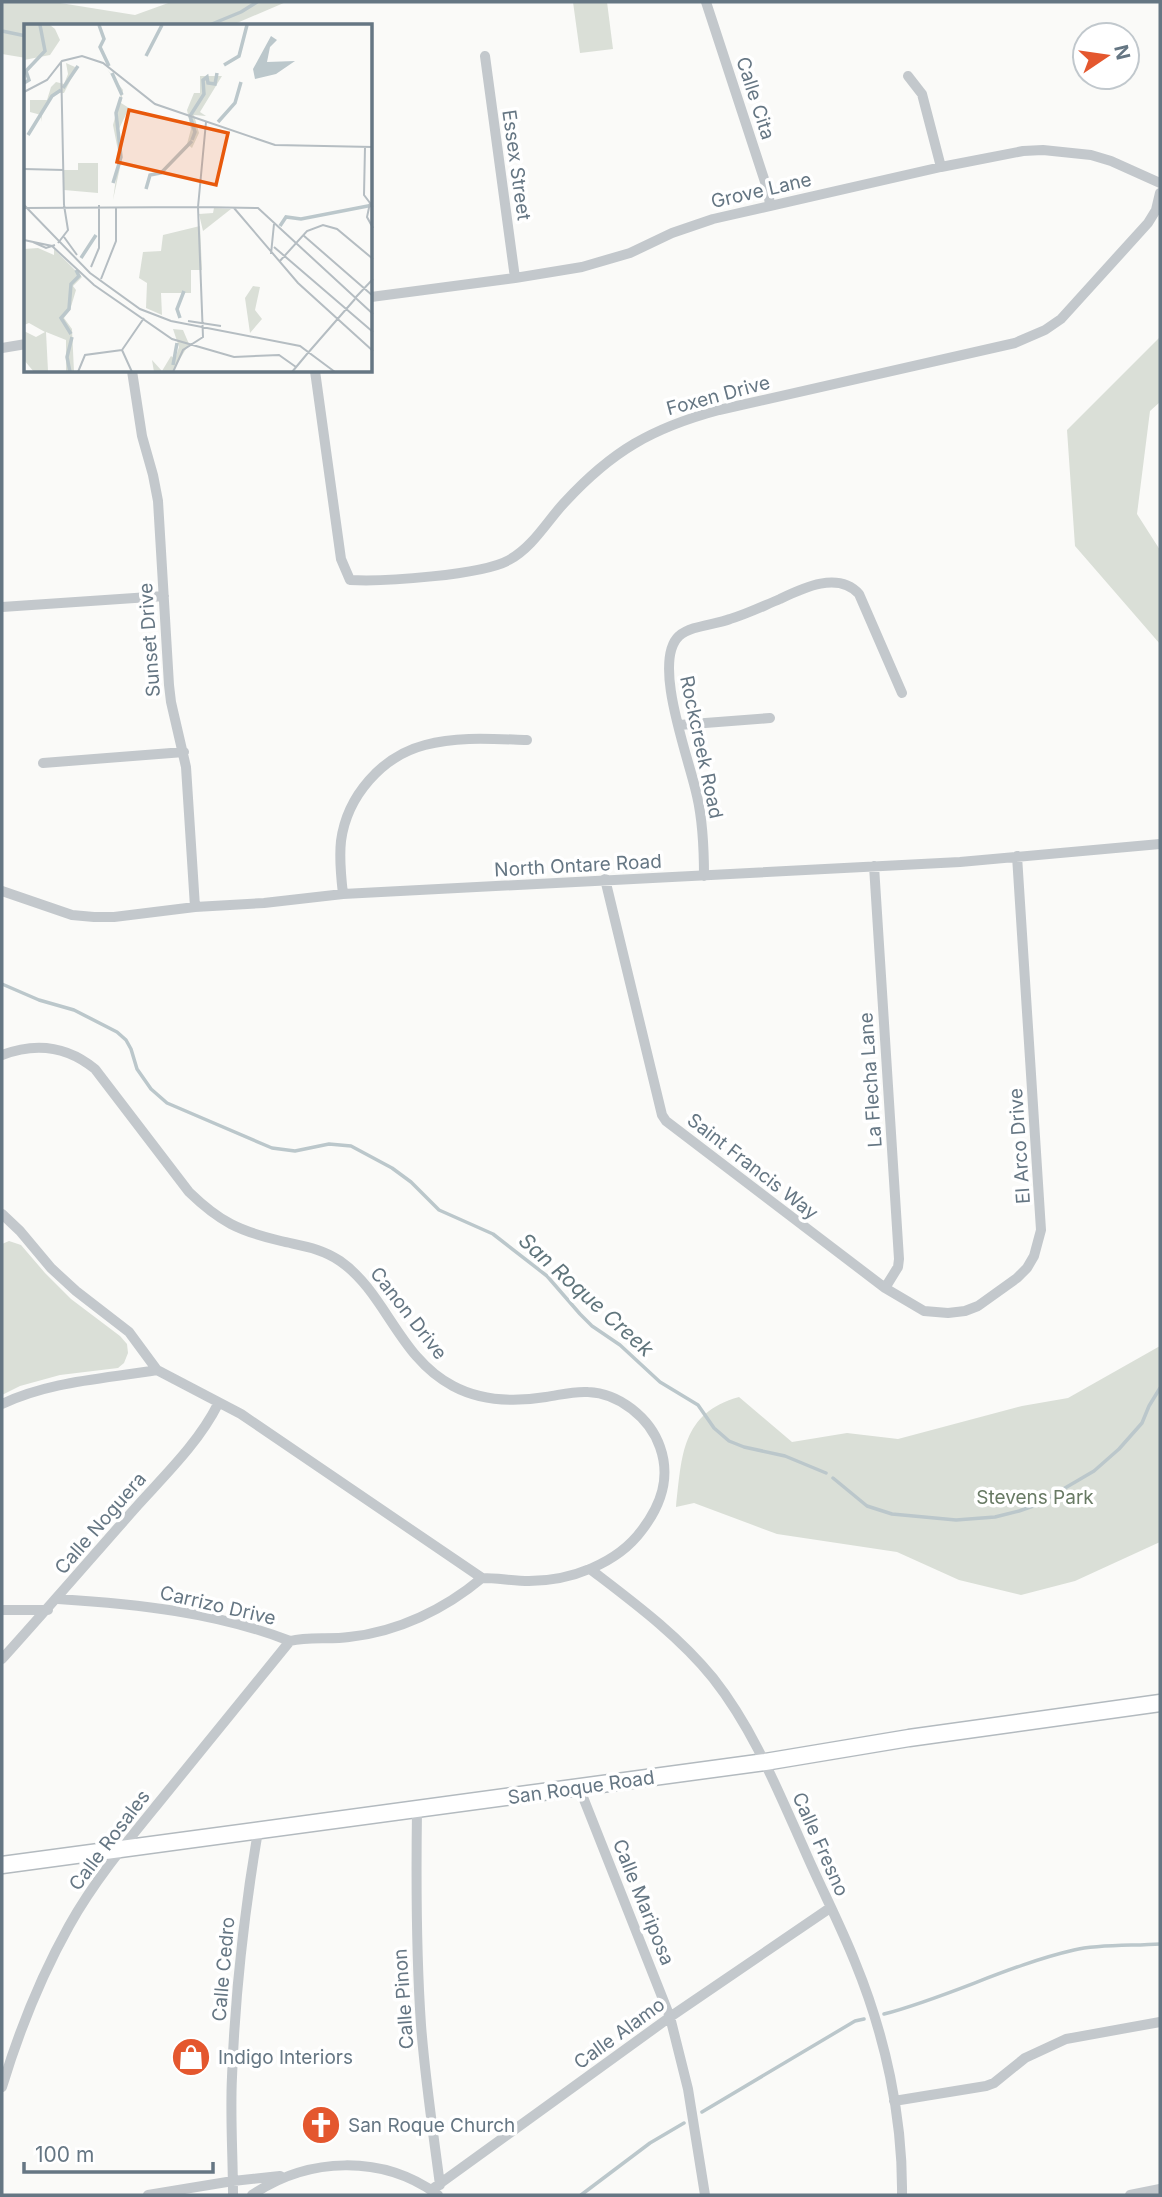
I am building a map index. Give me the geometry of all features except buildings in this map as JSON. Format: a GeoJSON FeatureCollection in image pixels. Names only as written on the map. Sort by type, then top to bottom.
{"type":"FeatureCollection","features":[{"type":"Feature","properties":{"kind":"street","name":"Calle Cita"},"geometry":{"type":"LineString","coordinates":[[706,2],[771,205]]}},
{"type":"Feature","properties":{"kind":"street","name":"Essex Street"},"geometry":{"type":"LineString","coordinates":[[485,56],[515,278]]}},
{"type":"Feature","properties":{"kind":"street"},"geometry":{"type":"LineString","coordinates":[[908,76],[922,94],[941,167]]}},
{"type":"Feature","properties":{"kind":"street","name":"Grove Lane"},"geometry":{"type":"LineString","coordinates":[[373,297],[515,278],[607,261],[691,225],[941,167],[1023,151],[1071,152],[1111,161],[1160,183]]}},
{"type":"Feature","properties":{"kind":"street","name":"Foxen Drive"},"geometry":{"type":"LineString","coordinates":[[315,373],[341,559],[350,580],[431,576],[489,567],[505,562],[526,548],[563,504],[616,454],[663,428],[719,410],[1015,343],[1045,330],[1061,318],[1149,223],[1160,193]]}},
{"type":"Feature","properties":{"kind":"street"},"geometry":{"type":"LineString","coordinates":[[2,348],[24,344]]}},
{"type":"Feature","properties":{"kind":"street","name":"Sunset Drive"},"geometry":{"type":"LineString","coordinates":[[132,373],[142,436],[158,501],[171,702],[184,752],[195,907]]}},
{"type":"Feature","properties":{"kind":"street","name":"Rockcreek Road"},"geometry":{"type":"LineString","coordinates":[[704,876],[698,799],[671,699],[668,666],[670,649],[678,637],[785,596],[833,582],[848,584],[859,594],[902,693]]}},
{"type":"Feature","properties":{"kind":"street"},"geometry":{"type":"LineString","coordinates":[[2,607],[164,596]]}},
{"type":"Feature","properties":{"kind":"street"},"geometry":{"type":"LineString","coordinates":[[679,725],[770,718]]}},
{"type":"Feature","properties":{"kind":"street"},"geometry":{"type":"LineString","coordinates":[[343,894],[340,858],[346,820],[361,790],[384,766],[406,752],[428,744],[486,739],[527,740]]}},
{"type":"Feature","properties":{"kind":"street"},"geometry":{"type":"LineString","coordinates":[[43,763],[184,752]]}},
{"type":"Feature","properties":{"kind":"street","name":"North Ontare Road"},"geometry":{"type":"LineString","coordinates":[[2,891],[72,915],[114,917],[343,894],[960,862],[1160,844]]}},
{"type":"Feature","properties":{"kind":"street","name":"El Arco Drive"},"geometry":{"type":"LineString","coordinates":[[885,1288],[924,1311],[965,1311],[978,1306],[1017,1278],[1034,1256],[1039,1244],[1041,1216],[1017,856]]}},
{"type":"Feature","properties":{"kind":"street","name":"La Flecha Lane"},"geometry":{"type":"LineString","coordinates":[[874,866],[899,1259],[898,1267],[885,1288]]}},
{"type":"Feature","properties":{"kind":"street","name":"Saint Francis Way"},"geometry":{"type":"LineString","coordinates":[[605,879],[662,1115],[666,1121],[885,1288]]}},
{"type":"Feature","properties":{"kind":"street","name":"Canon Drive"},"geometry":{"type":"LineString","coordinates":[[2,1055],[25,1048],[40,1047],[71,1053],[84,1060],[95,1069],[189,1192],[206,1209],[225,1223],[315,1248],[341,1261],[363,1281],[422,1364],[453,1386],[490,1398],[542,1398],[571,1392],[597,1393],[620,1402],[640,1417],[655,1434],[663,1456],[665,1472],[662,1495],[638,1535],[624,1549],[590,1569],[547,1580],[482,1578]]}},
{"type":"Feature","properties":{"kind":"street"},"geometry":{"type":"LineString","coordinates":[[2,1214],[51,1268],[129,1332],[157,1370],[241,1414],[482,1578]]}},
{"type":"Feature","properties":{"kind":"street"},"geometry":{"type":"LineString","coordinates":[[2,1404],[54,1385],[118,1378],[157,1370]]}},
{"type":"Feature","properties":{"kind":"street","name":"Calle Noguera"},"geometry":{"type":"LineString","coordinates":[[2,1659],[58,1599],[182,1455],[209,1422],[218,1404]]}},
{"type":"Feature","properties":{"kind":"street","name":"Calle Fresno"},"geometry":{"type":"LineString","coordinates":[[590,1569],[662,1625],[688,1650],[733,1706],[765,1762],[855,1962],[873,2012],[886,2057],[894,2101],[902,2195]]}},
{"type":"Feature","properties":{"kind":"street","name":"Carrizo Drive"},"geometry":{"type":"LineString","coordinates":[[58,1599],[175,1611],[211,1618],[290,1641],[351,1637],[397,1626],[446,1605],[482,1578]]}},
{"type":"Feature","properties":{"kind":"street"},"geometry":{"type":"LineString","coordinates":[[2,1610],[48,1609]]}},
{"type":"Feature","properties":{"kind":"street","name":"Calle Rosales"},"geometry":{"type":"LineString","coordinates":[[2,2087],[15,2045],[44,1972],[70,1923],[120,1850],[290,1641]]}},
{"type":"Feature","properties":{"kind":"street","name":"San Roque Road"},"geometry":{"type":"LineString","coordinates":[[2,1865],[765,1762],[909,1738],[1160,1703]]}},
{"type":"Feature","properties":{"kind":"street","name":"Calle Mariposa"},"geometry":{"type":"LineString","coordinates":[[579,1787],[670,2017],[688,2089],[705,2195]]}},
{"type":"Feature","properties":{"kind":"street","name":"Calle Pinon"},"geometry":{"type":"LineString","coordinates":[[417,1810],[417,1952],[436,2190]]}},
{"type":"Feature","properties":{"kind":"street","name":"Calle Cedro"},"geometry":{"type":"LineString","coordinates":[[233,2195],[232,2078],[236,1995],[258,1831]]}},
{"type":"Feature","properties":{"kind":"street","name":"Calle Alamo"},"geometry":{"type":"LineString","coordinates":[[436,2190],[670,2017],[830,1908]]}},
{"type":"Feature","properties":{"kind":"street"},"geometry":{"type":"LineString","coordinates":[[894,2101],[986,2086],[1025,2058],[1066,2039],[1160,2022]]}},
{"type":"Feature","properties":{"kind":"street"},"geometry":{"type":"LineString","coordinates":[[148,2195],[288,2175],[329,2165],[372,2167],[413,2179],[436,2190]]}},
{"type":"Feature","properties":{"kind":"street"},"geometry":{"type":"LineString","coordinates":[[252,2195],[288,2175]]}},
{"type":"Feature","properties":{"kind":"street"},"geometry":{"type":"LineString","coordinates":[[1130,2195],[1160,2189]]}},
{"type":"Feature","properties":{"kind":"green space"},"geometry":{"type":"Polygon","coordinates":[[[2,2],[54,2],[135,15],[171,2],[286,2],[235,24],[24,24],[24,58],[2,54],[2,2]]]}},
{"type":"Feature","properties":{"kind":"green space"},"geometry":{"type":"Polygon","coordinates":[[[573,2],[607,2],[613,49],[580,53],[573,2]]]}},
{"type":"Feature","properties":{"kind":"green space"},"geometry":{"type":"Polygon","coordinates":[[[1160,337],[1160,402],[1150,411],[1137,514],[1160,550],[1160,644],[1075,546],[1067,430],[1160,337]]]}},
{"type":"Feature","properties":{"kind":"green space"},"geometry":{"type":"Polygon","coordinates":[[[9,1241],[21,1245],[71,1299],[120,1336],[127,1344],[128,1353],[124,1363],[118,1368],[60,1375],[20,1386],[2,1395],[2,1244],[9,1241]]]}},
{"type":"Feature","properties":{"kind":"green space","name":"Stevens Park"},"geometry":{"type":"Polygon","coordinates":[[[1160,1346],[1160,1542],[1075,1581],[1021,1595],[959,1580],[897,1552],[777,1534],[694,1503],[676,1507],[683,1454],[695,1425],[720,1404],[739,1397],[792,1442],[847,1433],[898,1439],[1022,1406],[1068,1398],[1160,1346]]]}},
{"type":"Feature","properties":{"kind":"waterway"},"geometry":{"type":"LineString","coordinates":[[212,24],[257,2]]}},
{"type":"Feature","properties":{"kind":"waterway"},"geometry":{"type":"LineString","coordinates":[[2,31],[24,36]]}},
{"type":"Feature","properties":{"kind":"waterway","name":"San Roque Creek"},"geometry":{"type":"LineString","coordinates":[[2,984],[39,1000],[74,1010],[117,1032],[126,1040],[137,1069],[151,1089],[167,1103],[272,1148],[295,1151],[329,1144],[351,1146],[392,1168],[411,1182],[439,1210],[493,1234],[547,1276],[592,1326],[620,1345],[660,1382],[698,1405],[714,1428],[729,1441],[785,1456],[826,1473]]}},
{"type":"Feature","properties":{"kind":"waterway","name":"San Roque Creek"},"geometry":{"type":"LineString","coordinates":[[833,1478],[867,1506],[892,1514],[956,1520],[995,1517],[1019,1511],[1036,1505],[1094,1471],[1119,1449],[1142,1423],[1160,1388]]}},
{"type":"Feature","properties":{"kind":"waterway"},"geometry":{"type":"LineString","coordinates":[[884,2014],[1050,1956],[1084,1948],[1160,1944]]}},
{"type":"Feature","properties":{"kind":"waterway"},"geometry":{"type":"LineString","coordinates":[[702,2112],[855,2021],[864,2019]]}},
{"type":"Feature","properties":{"kind":"waterway"},"geometry":{"type":"LineString","coordinates":[[581,2195],[650,2143],[684,2123]]}},
{"type":"Feature","properties":{"kind":"place","name":"Indigo Interiors"},"geometry":{"type":"Point","coordinates":[191,2057]}},
{"type":"Feature","properties":{"kind":"place","name":"San Roque Church"},"geometry":{"type":"Point","coordinates":[321,2125]}}]}
